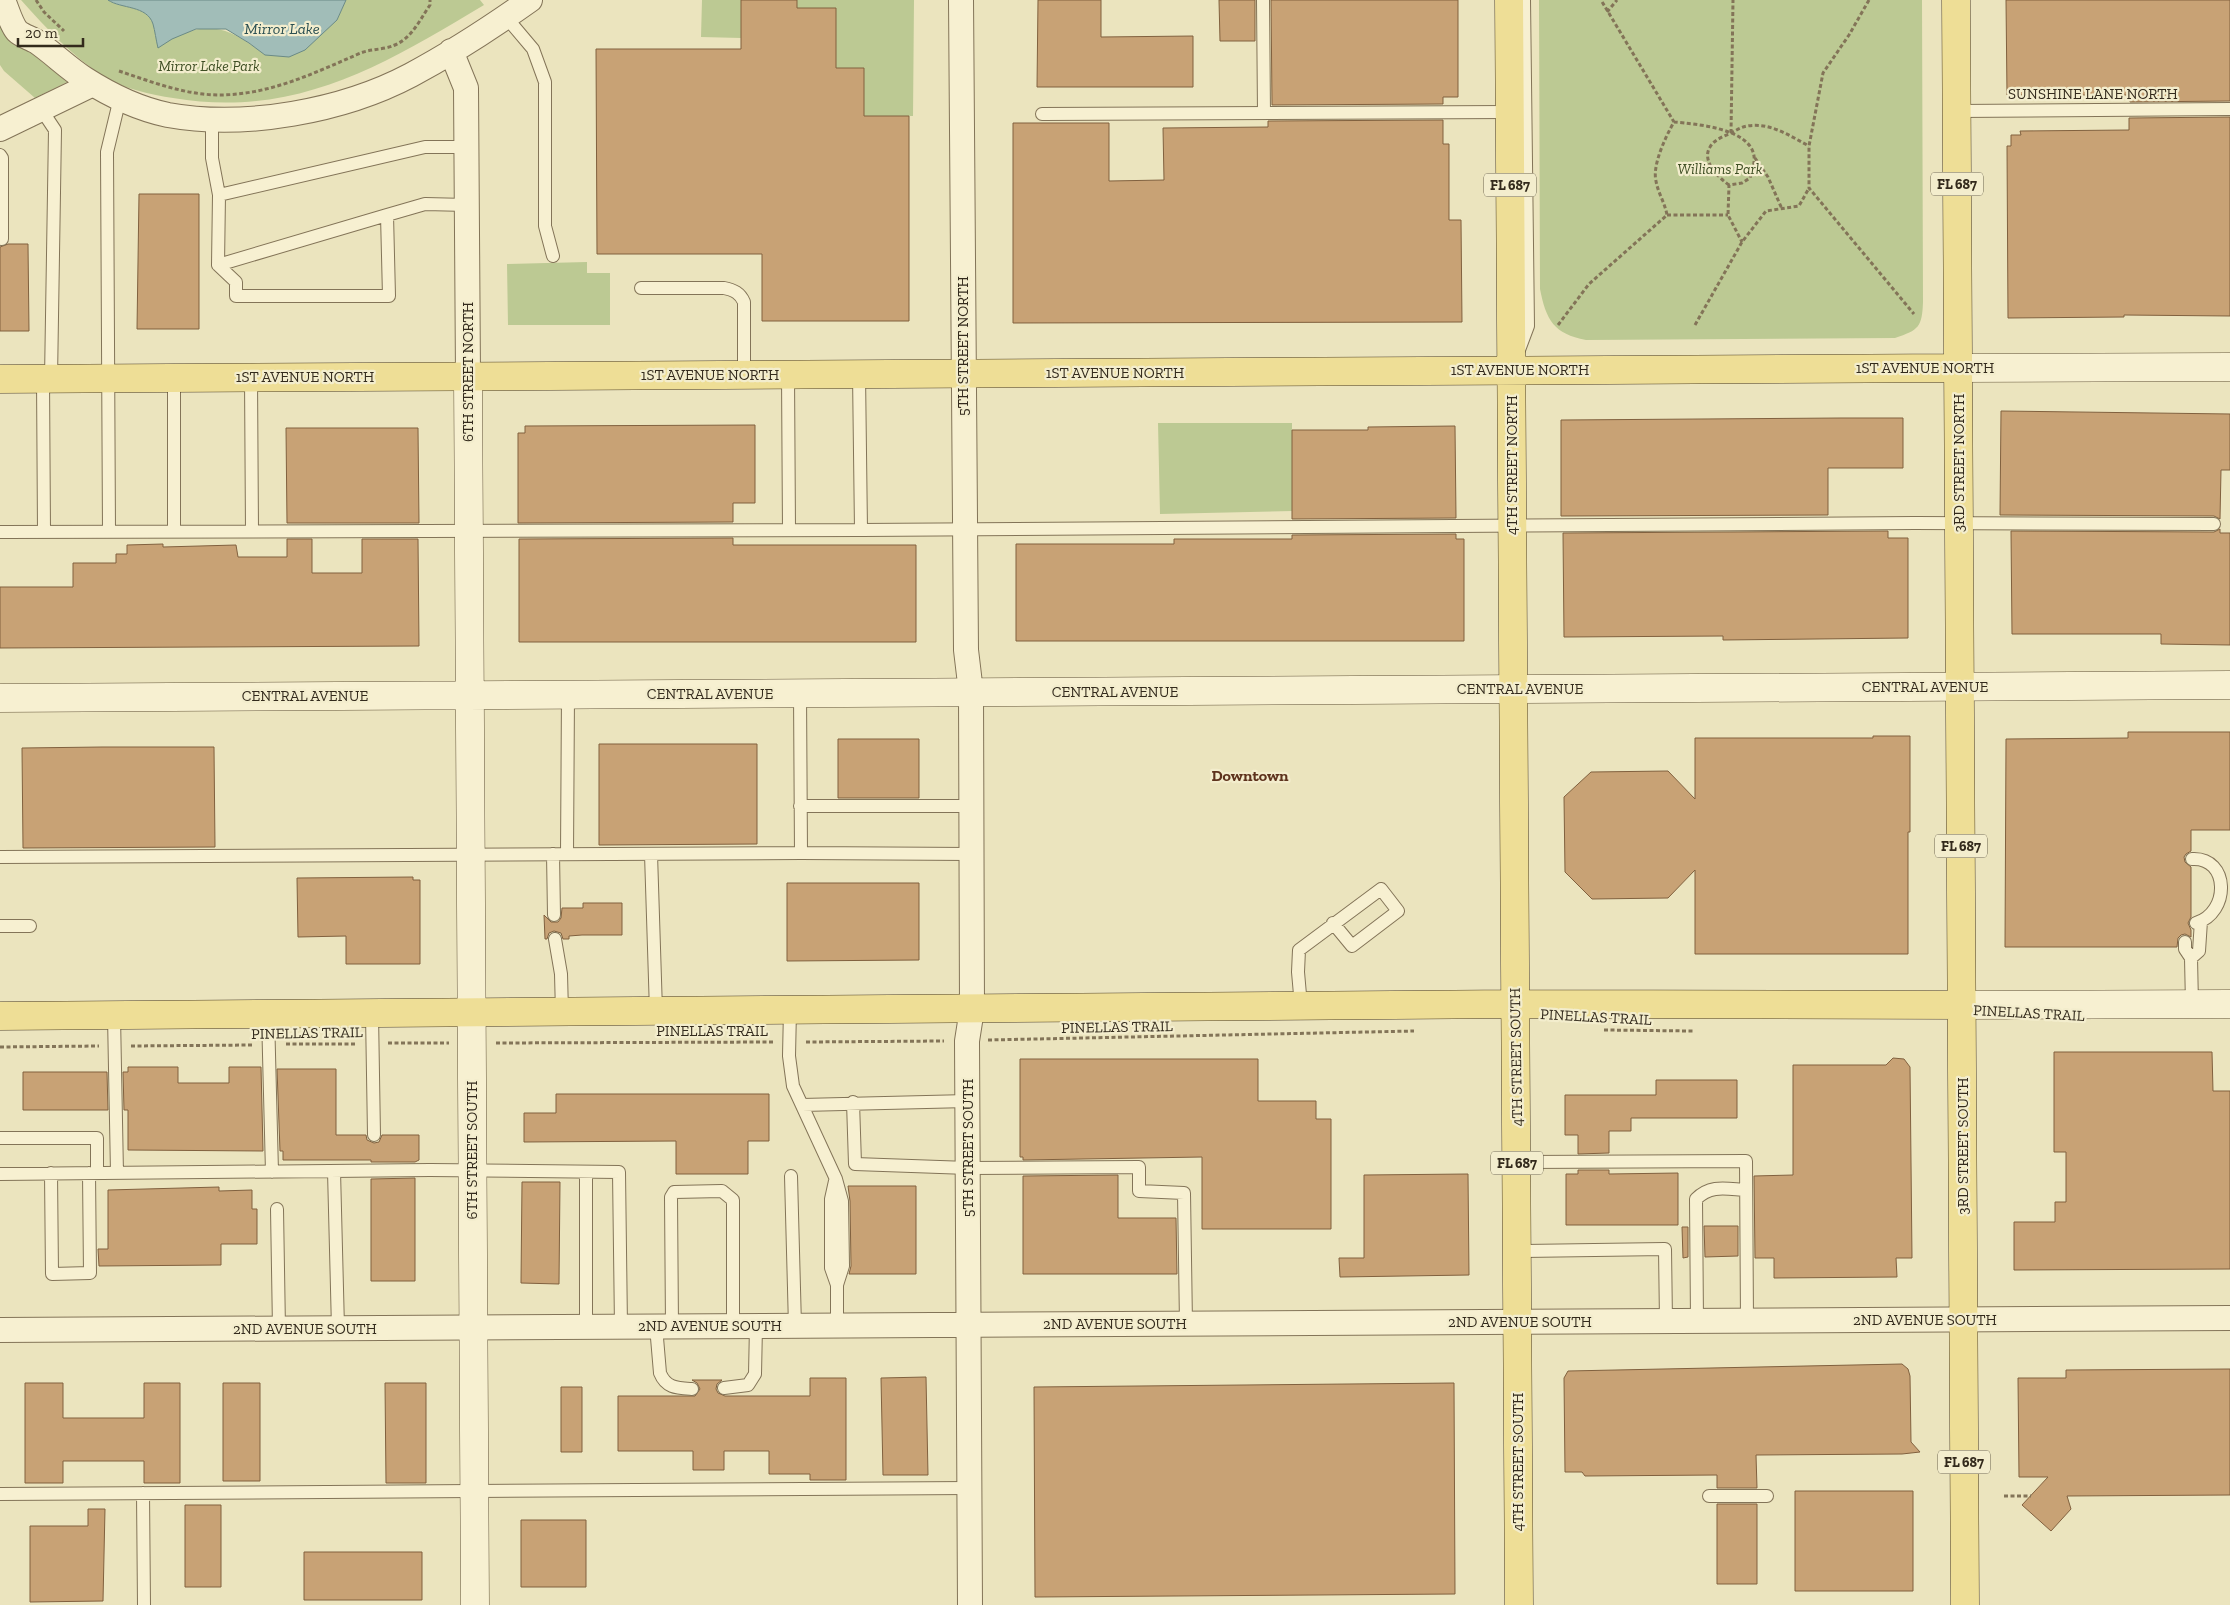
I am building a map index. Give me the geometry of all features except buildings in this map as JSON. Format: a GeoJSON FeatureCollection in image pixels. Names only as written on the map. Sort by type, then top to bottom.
{"type":"FeatureCollection","features":[{"type":"Feature","properties":{"kind":"main road","name":"4TH STREET NORTH"},"geometry":{"type":"LineString","coordinates":[[1509,0],[1513,689]]}},
{"type":"Feature","properties":{"kind":"main road","name":"3RD STREET NORTH"},"geometry":{"type":"LineString","coordinates":[[1956,0],[1960,687]]}},
{"type":"Feature","properties":{"kind":"main road","name":"1ST AVENUE NORTH"},"geometry":{"type":"LineString","coordinates":[[0,379],[1958,368]]}},
{"type":"Feature","properties":{"kind":"main road","name":"3RD STREET SOUTH"},"geometry":{"type":"LineString","coordinates":[[1960,687],[1965,1605]]}},
{"type":"Feature","properties":{"kind":"main road","name":"4TH STREET SOUTH"},"geometry":{"type":"LineString","coordinates":[[1513,689],[1518,1251],[1518,1605]]}},
{"type":"Feature","properties":{"kind":"main road"},"geometry":{"type":"LineString","coordinates":[[0,1016],[472,1014],[1515,1004],[1962,1005]]}},
{"type":"Feature","properties":{"kind":"street"},"geometry":{"type":"LineString","coordinates":[[3,0],[8,31],[37,42],[58,61],[92,84],[144,108],[167,114],[212,119],[258,118],[299,113],[338,104],[410,75],[506,17],[530,0]]}},
{"type":"Feature","properties":{"kind":"street","name":"5TH STREET NORTH"},"geometry":{"type":"LineString","coordinates":[[961,0],[964,528],[966,650],[971,692]]}},
{"type":"Feature","properties":{"kind":"street","name":"6TH STREET NORTH"},"geometry":{"type":"LineString","coordinates":[[451,51],[466,88],[470,695]]}},
{"type":"Feature","properties":{"kind":"street"},"geometry":{"type":"LineString","coordinates":[[0,129],[92,84]]}},
{"type":"Feature","properties":{"kind":"street","name":"1ST AVENUE NORTH"},"geometry":{"type":"LineString","coordinates":[[1958,368],[2230,366]]}},
{"type":"Feature","properties":{"kind":"street","name":"CENTRAL AVENUE"},"geometry":{"type":"LineString","coordinates":[[0,698],[2230,686]]}},
{"type":"Feature","properties":{"kind":"street","name":"5TH STREET SOUTH"},"geometry":{"type":"LineString","coordinates":[[970,1605],[967,1041],[972,1009],[971,692]]}},
{"type":"Feature","properties":{"kind":"street","name":"6TH STREET SOUTH"},"geometry":{"type":"LineString","coordinates":[[470,695],[475,1605]]}},
{"type":"Feature","properties":{"kind":"street"},"geometry":{"type":"LineString","coordinates":[[1962,1005],[2230,1004]]}},
{"type":"Feature","properties":{"kind":"street","name":"2ND AVENUE SOUTH"},"geometry":{"type":"LineString","coordinates":[[0,1330],[2230,1318]]}},
{"type":"Feature","properties":{"kind":"lane"},"geometry":{"type":"LineString","coordinates":[[1263,0],[1264,113]]}},
{"type":"Feature","properties":{"kind":"lane"},"geometry":{"type":"LineString","coordinates":[[1512,371],[1528,326],[1524,0]]}},
{"type":"Feature","properties":{"kind":"lane"},"geometry":{"type":"LineString","coordinates":[[506,17],[533,49],[545,82],[545,226],[553,256]]}},
{"type":"Feature","properties":{"kind":"lane"},"geometry":{"type":"LineString","coordinates":[[109,531],[107,152],[120,98]]}},
{"type":"Feature","properties":{"kind":"lane"},"geometry":{"type":"LineString","coordinates":[[41,109],[55,130],[44,531]]}},
{"type":"Feature","properties":{"kind":"lane","name":"SUNSHINE LANE NORTH"},"geometry":{"type":"LineString","coordinates":[[1957,111],[2230,109]]}},
{"type":"Feature","properties":{"kind":"lane"},"geometry":{"type":"LineString","coordinates":[[1042,114],[1510,112]]}},
{"type":"Feature","properties":{"kind":"lane"},"geometry":{"type":"LineString","coordinates":[[212,119],[212,158],[219,195],[218,265],[236,282],[236,296],[389,296],[387,215]]}},
{"type":"Feature","properties":{"kind":"lane"},"geometry":{"type":"LineString","coordinates":[[219,195],[425,147],[466,147]]}},
{"type":"Feature","properties":{"kind":"lane"},"geometry":{"type":"LineString","coordinates":[[0,155],[2,158],[2,240]]}},
{"type":"Feature","properties":{"kind":"lane"},"geometry":{"type":"LineString","coordinates":[[218,265],[425,204],[467,206]]}},
{"type":"Feature","properties":{"kind":"lane"},"geometry":{"type":"LineString","coordinates":[[641,288],[724,288],[734,290],[741,295],[744,302],[744,375]]}},
{"type":"Feature","properties":{"kind":"lane"},"geometry":{"type":"LineString","coordinates":[[859,374],[860,530]]}},
{"type":"Feature","properties":{"kind":"lane"},"geometry":{"type":"LineString","coordinates":[[788,375],[790,530]]}},
{"type":"Feature","properties":{"kind":"lane"},"geometry":{"type":"LineString","coordinates":[[174,378],[174,531]]}},
{"type":"Feature","properties":{"kind":"lane"},"geometry":{"type":"LineString","coordinates":[[251,378],[252,531]]}},
{"type":"Feature","properties":{"kind":"lane"},"geometry":{"type":"LineString","coordinates":[[0,532],[860,530],[1959,523],[2214,524]]}},
{"type":"Feature","properties":{"kind":"lane"},"geometry":{"type":"LineString","coordinates":[[800,693],[801,853]]}},
{"type":"Feature","properties":{"kind":"lane"},"geometry":{"type":"LineString","coordinates":[[567,854],[568,694]]}},
{"type":"Feature","properties":{"kind":"lane"},"geometry":{"type":"LineString","coordinates":[[800,806],[971,806]]}},
{"type":"Feature","properties":{"kind":"lane"},"geometry":{"type":"LineString","coordinates":[[0,857],[471,854],[971,854]]}},
{"type":"Feature","properties":{"kind":"lane"},"geometry":{"type":"LineString","coordinates":[[553,854],[554,915]]}},
{"type":"Feature","properties":{"kind":"lane"},"geometry":{"type":"LineString","coordinates":[[651,854],[656,1011]]}},
{"type":"Feature","properties":{"kind":"lane"},"geometry":{"type":"LineString","coordinates":[[2191,958],[2199,951],[2199,922],[2216,915],[2227,897],[2227,886],[2224,876],[2217,867],[2208,861],[2192,859]]}},
{"type":"Feature","properties":{"kind":"lane"},"geometry":{"type":"LineString","coordinates":[[1301,1006],[1298,972],[1299,950],[1333,923],[1381,889],[1398,911],[1352,946],[1333,923]]}},
{"type":"Feature","properties":{"kind":"lane"},"geometry":{"type":"LineString","coordinates":[[0,926],[30,926]]}},
{"type":"Feature","properties":{"kind":"lane"},"geometry":{"type":"LineString","coordinates":[[555,940],[561,974],[562,1012]]}},
{"type":"Feature","properties":{"kind":"lane"},"geometry":{"type":"LineString","coordinates":[[2185,942],[2185,948],[2191,958],[2192,1004]]}},
{"type":"Feature","properties":{"kind":"lane"},"geometry":{"type":"LineString","coordinates":[[790,1010],[789,1042],[793,1086],[836,1179],[831,1199],[831,1268],[837,1285],[837,1326]]}},
{"type":"Feature","properties":{"kind":"lane"},"geometry":{"type":"LineString","coordinates":[[372,1014],[374,1135]]}},
{"type":"Feature","properties":{"kind":"lane"},"geometry":{"type":"LineString","coordinates":[[268,1015],[272,1172]]}},
{"type":"Feature","properties":{"kind":"lane"},"geometry":{"type":"LineString","coordinates":[[114,1016],[117,1173]]}},
{"type":"Feature","properties":{"kind":"lane"},"geometry":{"type":"LineString","coordinates":[[802,1105],[854,1102],[968,1101]]}},
{"type":"Feature","properties":{"kind":"lane"},"geometry":{"type":"LineString","coordinates":[[854,1102],[855,1164],[968,1168],[1139,1167],[1139,1191],[1184,1193],[1186,1324]]}},
{"type":"Feature","properties":{"kind":"lane"},"geometry":{"type":"LineString","coordinates":[[0,1138],[97,1138],[93,1173],[90,1273],[52,1274],[51,1173]]}},
{"type":"Feature","properties":{"kind":"lane"},"geometry":{"type":"LineString","coordinates":[[1517,1162],[1746,1161],[1747,1321]]}},
{"type":"Feature","properties":{"kind":"lane"},"geometry":{"type":"LineString","coordinates":[[0,1174],[334,1171],[374,1166],[472,1170],[619,1172],[621,1326]]}},
{"type":"Feature","properties":{"kind":"lane"},"geometry":{"type":"LineString","coordinates":[[334,1171],[338,1328]]}},
{"type":"Feature","properties":{"kind":"lane"},"geometry":{"type":"LineString","coordinates":[[586,1172],[586,1327]]}},
{"type":"Feature","properties":{"kind":"lane"},"geometry":{"type":"LineString","coordinates":[[791,1176],[795,1326]]}},
{"type":"Feature","properties":{"kind":"lane"},"geometry":{"type":"LineString","coordinates":[[1697,1321],[1696,1199],[1710,1188],[1746,1190]]}},
{"type":"Feature","properties":{"kind":"lane"},"geometry":{"type":"LineString","coordinates":[[692,1389],[673,1387],[662,1378],[660,1373],[670,1197],[674,1192],[722,1191],[733,1200],[744,1326],[755,1374],[748,1385],[724,1388]]}},
{"type":"Feature","properties":{"kind":"lane"},"geometry":{"type":"LineString","coordinates":[[277,1209],[279,1329]]}},
{"type":"Feature","properties":{"kind":"lane"},"geometry":{"type":"LineString","coordinates":[[1518,1251],[1665,1249],[1666,1321]]}},
{"type":"Feature","properties":{"kind":"lane"},"geometry":{"type":"LineString","coordinates":[[0,1494],[970,1488]]}},
{"type":"Feature","properties":{"kind":"lane"},"geometry":{"type":"LineString","coordinates":[[143,1493],[144,1605]]}},
{"type":"Feature","properties":{"kind":"lane"},"geometry":{"type":"LineString","coordinates":[[1709,1496],[1767,1496]]}},
{"type":"Feature","properties":{"kind":"path"},"geometry":{"type":"LineString","coordinates":[[36,0],[44,12],[69,36]]}},
{"type":"Feature","properties":{"kind":"path"},"geometry":{"type":"LineString","coordinates":[[117,70],[202,94],[234,94],[274,87],[310,75],[368,49],[387,48],[409,38],[430,5],[430,0]]}},
{"type":"Feature","properties":{"kind":"path"},"geometry":{"type":"LineString","coordinates":[[1601,0],[1674,122]]}},
{"type":"Feature","properties":{"kind":"path"},"geometry":{"type":"LineString","coordinates":[[1607,12],[1616,0]]}},
{"type":"Feature","properties":{"kind":"path"},"geometry":{"type":"LineString","coordinates":[[1731,133],[1733,0]]}},
{"type":"Feature","properties":{"kind":"path"},"geometry":{"type":"LineString","coordinates":[[1695,325],[1742,242],[1766,211],[1799,206],[1809,188],[1809,146],[1823,73],[1849,35],[1869,0]]}},
{"type":"Feature","properties":{"kind":"path"},"geometry":{"type":"LineString","coordinates":[[1674,122],[1705,125],[1731,133],[1745,141],[1753,150],[1754,157],[1750,178],[1742,184],[1729,184],[1718,178],[1709,161],[1708,151],[1718,139],[1731,133],[1747,126],[1772,127],[1809,146]]}},
{"type":"Feature","properties":{"kind":"path"},"geometry":{"type":"LineString","coordinates":[[1667,214],[1665,203],[1655,180],[1661,145],[1674,122]]}},
{"type":"Feature","properties":{"kind":"path"},"geometry":{"type":"LineString","coordinates":[[1754,157],[1768,177],[1782,209]]}},
{"type":"Feature","properties":{"kind":"path"},"geometry":{"type":"LineString","coordinates":[[1729,184],[1728,215],[1742,242]]}},
{"type":"Feature","properties":{"kind":"path"},"geometry":{"type":"LineString","coordinates":[[1809,188],[1914,314]]}},
{"type":"Feature","properties":{"kind":"path"},"geometry":{"type":"LineString","coordinates":[[1558,325],[1589,284],[1667,214],[1728,215]]}},
{"type":"Feature","properties":{"kind":"path","name":"PINELLAS TRAIL"},"geometry":{"type":"LineString","coordinates":[[1596,1028],[1610,1032],[1698,1031]]}},
{"type":"Feature","properties":{"kind":"path","name":"PINELLAS TRAIL"},"geometry":{"type":"LineString","coordinates":[[0,1047],[967,1041],[1417,1031]]}},
{"type":"Feature","properties":{"kind":"path"},"geometry":{"type":"LineString","coordinates":[[2004,1496],[2031,1496]]}},
{"type":"Feature","properties":{"kind":"green space","name":"Mirror Lake Park"},"geometry":{"type":"Polygon","coordinates":[[[21,0],[108,0],[140,10],[150,18],[158,47],[188,32],[213,28],[237,36],[265,55],[321,33],[337,20],[346,0],[480,0],[484,5],[410,48],[337,82],[299,94],[259,101],[217,102],[156,95],[128,88],[111,81],[92,69],[70,51],[21,0]]]}},
{"type":"Feature","properties":{"kind":"green space"},"geometry":{"type":"Polygon","coordinates":[[[702,0],[741,0],[741,38],[701,37],[702,0]]]}},
{"type":"Feature","properties":{"kind":"green space"},"geometry":{"type":"Polygon","coordinates":[[[797,0],[914,0],[913,116],[864,116],[836,68],[836,8],[797,8],[797,0]]]}},
{"type":"Feature","properties":{"kind":"green space","name":"Williams Park"},"geometry":{"type":"Polygon","coordinates":[[[1539,0],[1922,0],[1923,302],[1922,317],[1918,326],[1909,333],[1895,338],[1586,340],[1566,334],[1553,324],[1545,309],[1540,289],[1539,0]]]}},
{"type":"Feature","properties":{"kind":"green space"},"geometry":{"type":"Polygon","coordinates":[[[0,22],[7,37],[12,42],[31,53],[67,82],[35,98],[4,71],[0,65],[0,22]]]}},
{"type":"Feature","properties":{"kind":"green space"},"geometry":{"type":"Polygon","coordinates":[[[587,262],[587,273],[610,273],[610,325],[508,325],[507,264],[587,262]]]}},
{"type":"Feature","properties":{"kind":"green space"},"geometry":{"type":"Polygon","coordinates":[[[1158,423],[1292,423],[1292,511],[1160,514],[1158,423]]]}},
{"type":"Feature","properties":{"kind":"water","name":"Mirror Lake"},"geometry":{"type":"Polygon","coordinates":[[[108,0],[346,0],[337,20],[305,50],[289,57],[265,55],[226,29],[196,29],[172,39],[158,48],[153,24],[145,13],[108,0]]]}},
{"type":"Feature","properties":{"kind":"district","name":"Downtown"},"geometry":{"type":"Point","coordinates":[1250,775]}}]}
